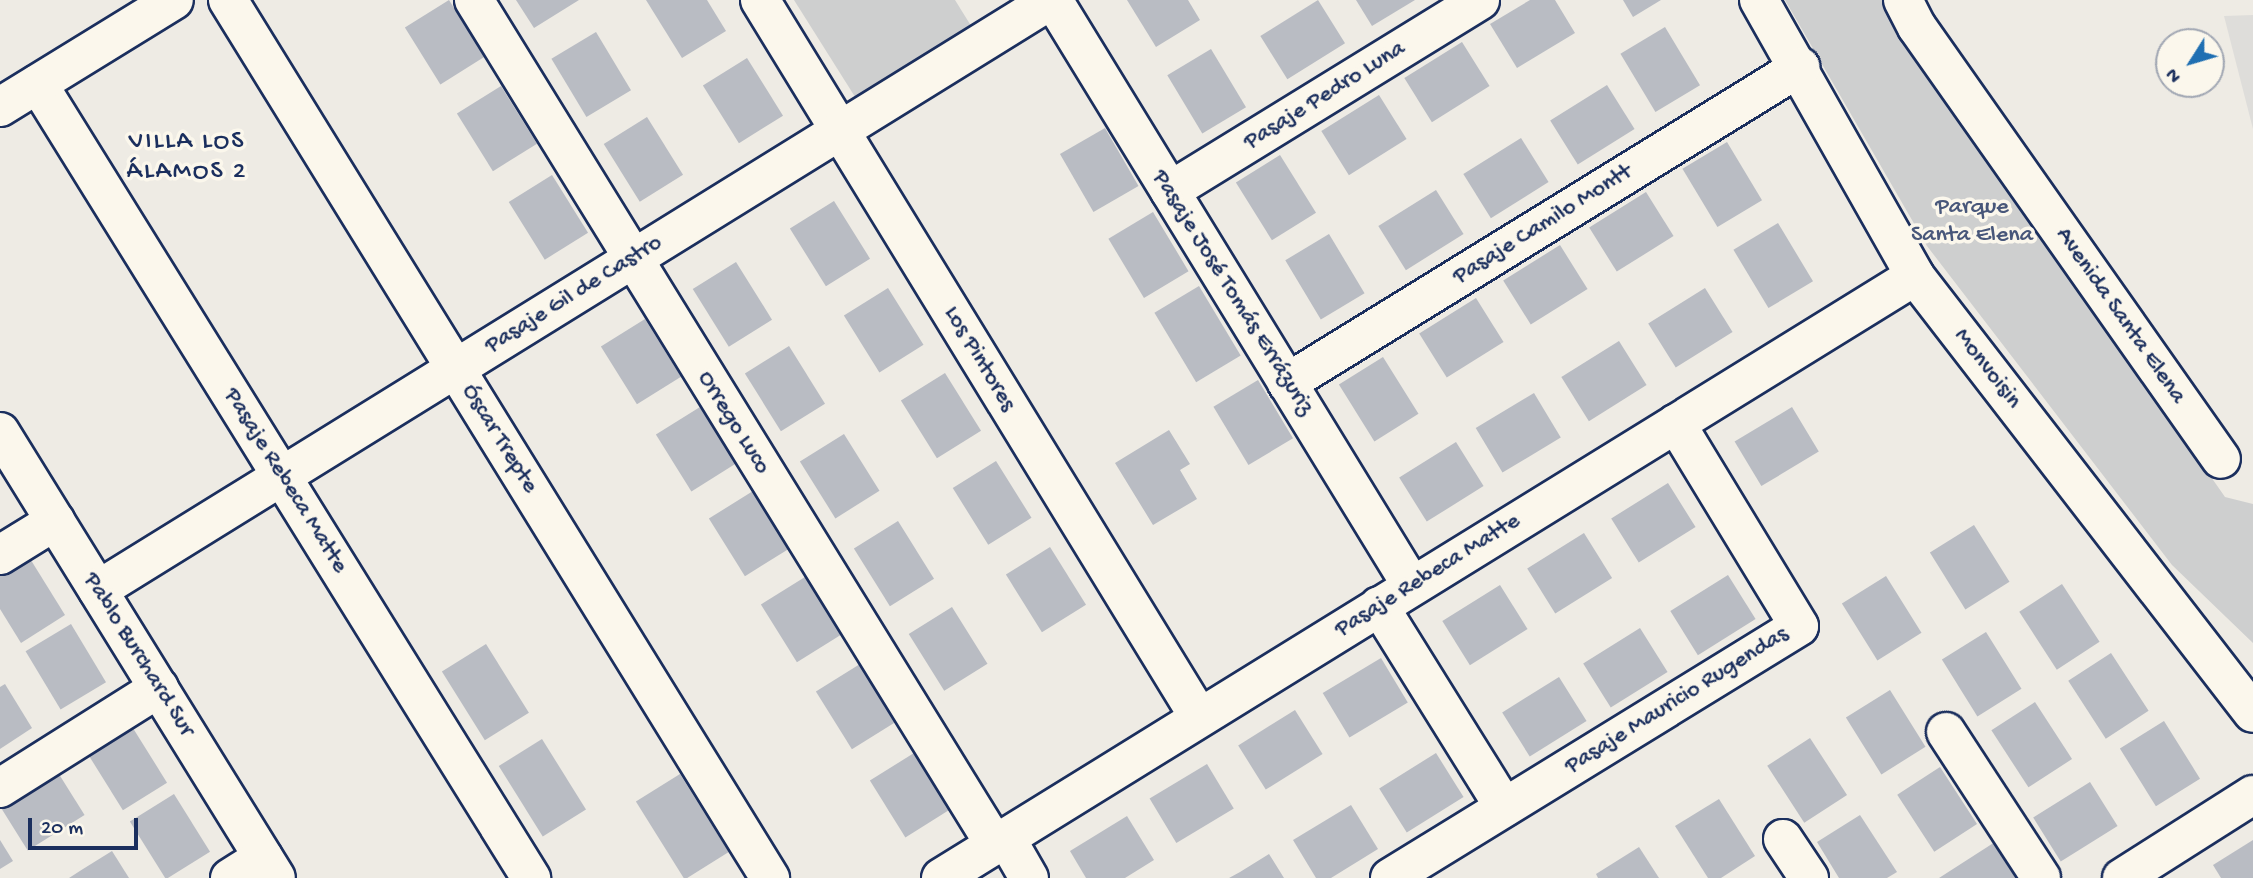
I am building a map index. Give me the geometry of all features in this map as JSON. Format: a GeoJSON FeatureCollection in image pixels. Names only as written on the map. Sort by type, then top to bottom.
{"type":"FeatureCollection","features":[{"type":"Feature","properties":{"kind":"street"},"geometry":{"type":"LineString","coordinates":[[0,107],[174,0]]}},
{"type":"Feature","properties":{"kind":"street","name":"Óscar Trepte"},"geometry":{"type":"LineString","coordinates":[[228,0],[770,878]]}},
{"type":"Feature","properties":{"kind":"street","name":"Orrego Luco"},"geometry":{"type":"LineString","coordinates":[[474,0],[631,259],[1000,841],[1029,878]]}},
{"type":"Feature","properties":{"kind":"street","name":"Los Pintores"},"geometry":{"type":"LineString","coordinates":[[760,0],[1199,717]]}},
{"type":"Feature","properties":{"kind":"street","name":"Pasaje Gil de Castro"},"geometry":{"type":"LineString","coordinates":[[98,590],[1052,0]]}},
{"type":"Feature","properties":{"kind":"street","name":"Pasaje José Tomás Errázuriz"},"geometry":{"type":"LineString","coordinates":[[1052,0],[1412,586]]}},
{"type":"Feature","properties":{"kind":"street","name":"Pasaje Pedro Luna"},"geometry":{"type":"LineString","coordinates":[[1170,191],[1480,0]]}},
{"type":"Feature","properties":{"kind":"street","name":"Monvoisin"},"geometry":{"type":"LineString","coordinates":[[1759,0],[1800,67],[1877,214],[1916,276],[2253,713]]}},
{"type":"Feature","properties":{"kind":"street","name":"Avenida Santa Elena"},"geometry":{"type":"LineString","coordinates":[[1903,0],[1917,27],[2221,459]]}},
{"type":"Feature","properties":{"kind":"street","name":"Pasaje Camilo Montt"},"geometry":{"type":"LineString","coordinates":[[1287,383],[1800,67]]}},
{"type":"Feature","properties":{"kind":"street","name":"Pasaje Rebeca Matte"},"geometry":{"type":"LineString","coordinates":[[38,84],[531,878]]}},
{"type":"Feature","properties":{"kind":"street","name":"Pasaje Rebeca Matte"},"geometry":{"type":"LineString","coordinates":[[941,878],[1916,276]]}},
{"type":"Feature","properties":{"kind":"street","name":"Pasaje Mauricio Rugendas"},"geometry":{"type":"LineString","coordinates":[[1390,878],[1799,626],[1675,424]]}},
{"type":"Feature","properties":{"kind":"street","name":"Pablo Burchard Sur"},"geometry":{"type":"LineString","coordinates":[[0,432],[270,867]]}},
{"type":"Feature","properties":{"kind":"street"},"geometry":{"type":"LineString","coordinates":[[0,555],[55,521]]}},
{"type":"Feature","properties":{"kind":"street"},"geometry":{"type":"LineString","coordinates":[[1379,606],[1504,807]]}},
{"type":"Feature","properties":{"kind":"street"},"geometry":{"type":"LineString","coordinates":[[0,788],[159,688]]}},
{"type":"Feature","properties":{"kind":"street"},"geometry":{"type":"LineString","coordinates":[[1946,732],[2041,878]]}},
{"type":"Feature","properties":{"kind":"street"},"geometry":{"type":"LineString","coordinates":[[2122,878],[2253,795]]}},
{"type":"Feature","properties":{"kind":"street"},"geometry":{"type":"LineString","coordinates":[[1783,839],[1809,878]]}},
{"type":"Feature","properties":{"kind":"street"},"geometry":{"type":"LineString","coordinates":[[230,878],[270,867]]}},
{"type":"Feature","properties":{"kind":"shaded area"},"geometry":{"type":"Polygon","coordinates":[[[2253,15],[2253,129],[2224,16],[2253,15]]]}},
{"type":"Feature","properties":{"kind":"green space"},"geometry":{"type":"Polygon","coordinates":[[[794,0],[955,0],[973,29],[857,100],[794,0]]]}},
{"type":"Feature","properties":{"kind":"green space","name":"Parque Santa Elena"},"geometry":{"type":"Polygon","coordinates":[[[1785,0],[1885,0],[1886,11],[2225,497],[2253,504],[2253,643],[2172,565],[1927,246],[1785,0]]]}},
{"type":"Feature","properties":{"kind":"building"},"geometry":{"type":"Polygon","coordinates":[[[449,0],[485,57],[440,84],[405,28],[449,0]]]}},
{"type":"Feature","properties":{"kind":"building"},"geometry":{"type":"Polygon","coordinates":[[[516,0],[579,0],[534,28],[516,0]]]}},
{"type":"Feature","properties":{"kind":"building"},"geometry":{"type":"Polygon","coordinates":[[[646,0],[707,0],[726,31],[682,58],[646,0]]]}},
{"type":"Feature","properties":{"kind":"building"},"geometry":{"type":"Polygon","coordinates":[[[1127,0],[1188,0],[1200,20],[1156,47],[1127,0]]]}},
{"type":"Feature","properties":{"kind":"building"},"geometry":{"type":"Polygon","coordinates":[[[1318,0],[1345,43],[1287,79],[1260,36],[1318,0]]]}},
{"type":"Feature","properties":{"kind":"building"},"geometry":{"type":"Polygon","coordinates":[[[1356,0],[1415,0],[1372,26],[1356,0]]]}},
{"type":"Feature","properties":{"kind":"building"},"geometry":{"type":"Polygon","coordinates":[[[1530,0],[1555,0],[1575,33],[1517,68],[1490,24],[1530,0]]]}},
{"type":"Feature","properties":{"kind":"building"},"geometry":{"type":"Polygon","coordinates":[[[1623,0],[1661,0],[1633,17],[1623,0]]]}},
{"type":"Feature","properties":{"kind":"building"},"geometry":{"type":"Polygon","coordinates":[[[1665,27],[1700,85],[1655,112],[1620,54],[1665,27]]]}},
{"type":"Feature","properties":{"kind":"building"},"geometry":{"type":"Polygon","coordinates":[[[596,32],[631,90],[586,117],[551,59],[596,32]]]}},
{"type":"Feature","properties":{"kind":"building"},"geometry":{"type":"Polygon","coordinates":[[[1462,42],[1490,86],[1432,122],[1404,78],[1462,42]]]}},
{"type":"Feature","properties":{"kind":"building"},"geometry":{"type":"Polygon","coordinates":[[[1211,49],[1246,107],[1202,134],[1167,75],[1211,49]]]}},
{"type":"Feature","properties":{"kind":"building"},"geometry":{"type":"Polygon","coordinates":[[[747,58],[783,116],[739,143],[703,86],[747,58]]]}},
{"type":"Feature","properties":{"kind":"building"},"geometry":{"type":"Polygon","coordinates":[[[1607,85],[1635,129],[1578,165],[1550,121],[1607,85]]]}},
{"type":"Feature","properties":{"kind":"building"},"geometry":{"type":"Polygon","coordinates":[[[501,86],[537,144],[493,171],[457,114],[501,86]]]}},
{"type":"Feature","properties":{"kind":"building"},"geometry":{"type":"Polygon","coordinates":[[[1379,95],[1407,139],[1349,175],[1321,131],[1379,95]]]}},
{"type":"Feature","properties":{"kind":"building"},"geometry":{"type":"Polygon","coordinates":[[[647,117],[683,175],[640,202],[604,144],[647,117]]]}},
{"type":"Feature","properties":{"kind":"building"},"geometry":{"type":"Polygon","coordinates":[[[1105,128],[1138,186],[1093,212],[1060,154],[1105,128]]]}},
{"type":"Feature","properties":{"kind":"building"},"geometry":{"type":"Polygon","coordinates":[[[1521,138],[1549,182],[1491,218],[1463,174],[1521,138]]]}},
{"type":"Feature","properties":{"kind":"building"},"geometry":{"type":"Polygon","coordinates":[[[1727,142],[1762,200],[1717,227],[1682,169],[1727,142]]]}},
{"type":"Feature","properties":{"kind":"building"},"geometry":{"type":"Polygon","coordinates":[[[1280,155],[1316,213],[1272,240],[1236,183],[1280,155]]]}},
{"type":"Feature","properties":{"kind":"building"},"geometry":{"type":"Polygon","coordinates":[[[552,175],[588,233],[545,260],[509,202],[552,175]]]}},
{"type":"Feature","properties":{"kind":"building"},"geometry":{"type":"Polygon","coordinates":[[[1436,190],[1464,234],[1406,270],[1378,226],[1436,190]]]}},
{"type":"Feature","properties":{"kind":"building"},"geometry":{"type":"Polygon","coordinates":[[[1646,192],[1674,236],[1617,272],[1589,228],[1646,192]]]}},
{"type":"Feature","properties":{"kind":"building"},"geometry":{"type":"Polygon","coordinates":[[[834,201],[870,259],[826,286],[790,229],[834,201]]]}},
{"type":"Feature","properties":{"kind":"building"},"geometry":{"type":"Polygon","coordinates":[[[1153,212],[1189,271],[1144,298],[1108,239],[1153,212]]]}},
{"type":"Feature","properties":{"kind":"building"},"geometry":{"type":"Polygon","coordinates":[[[1778,223],[1813,281],[1768,308],[1733,250],[1778,223]]]}},
{"type":"Feature","properties":{"kind":"building"},"geometry":{"type":"Polygon","coordinates":[[[1329,234],[1365,293],[1321,319],[1285,260],[1329,234]]]}},
{"type":"Feature","properties":{"kind":"building"},"geometry":{"type":"Polygon","coordinates":[[[1560,245],[1588,289],[1531,325],[1503,281],[1560,245]]]}},
{"type":"Feature","properties":{"kind":"building"},"geometry":{"type":"Polygon","coordinates":[[[736,262],[772,320],[729,347],[693,289],[736,262]]]}},
{"type":"Feature","properties":{"kind":"building"},"geometry":{"type":"Polygon","coordinates":[[[1199,286],[1241,355],[1196,382],[1154,313],[1199,286]]]}},
{"type":"Feature","properties":{"kind":"building"},"geometry":{"type":"Polygon","coordinates":[[[888,288],[924,345],[879,372],[844,316],[888,288]]]}},
{"type":"Feature","properties":{"kind":"building"},"geometry":{"type":"Polygon","coordinates":[[[1705,288],[1733,332],[1676,368],[1648,324],[1705,288]]]}},
{"type":"Feature","properties":{"kind":"building"},"geometry":{"type":"Polygon","coordinates":[[[1476,298],[1504,342],[1447,378],[1419,334],[1476,298]]]}},
{"type":"Feature","properties":{"kind":"building"},"geometry":{"type":"Polygon","coordinates":[[[645,319],[681,377],[637,404],[601,347],[645,319]]]}},
{"type":"Feature","properties":{"kind":"building"},"geometry":{"type":"Polygon","coordinates":[[[1619,341],[1647,385],[1589,421],[1561,377],[1619,341]]]}},
{"type":"Feature","properties":{"kind":"building"},"geometry":{"type":"Polygon","coordinates":[[[789,346],[825,404],[781,431],[745,374],[789,346]]]}},
{"type":"Feature","properties":{"kind":"building"},"geometry":{"type":"Polygon","coordinates":[[[1383,357],[1419,414],[1374,441],[1339,385],[1383,357]]]}},
{"type":"Feature","properties":{"kind":"building"},"geometry":{"type":"Polygon","coordinates":[[[945,373],[981,431],[937,458],[901,401],[945,373]]]}},
{"type":"Feature","properties":{"kind":"building"},"geometry":{"type":"Polygon","coordinates":[[[1258,380],[1293,438],[1248,465],[1213,407],[1258,380]]]}},
{"type":"Feature","properties":{"kind":"building"},"geometry":{"type":"Polygon","coordinates":[[[1534,393],[1561,438],[1502,473],[1476,428],[1534,393]]]}},
{"type":"Feature","properties":{"kind":"building"},"geometry":{"type":"Polygon","coordinates":[[[700,407],[736,464],[691,491],[656,435],[700,407]]]}},
{"type":"Feature","properties":{"kind":"building"},"geometry":{"type":"Polygon","coordinates":[[[1792,407],[1819,452],[1761,486],[1735,442],[1792,407]]]}},
{"type":"Feature","properties":{"kind":"building"},"geometry":{"type":"Polygon","coordinates":[[[1169,430],[1190,464],[1180,470],[1197,499],[1153,525],[1115,463],[1169,430]]]}},
{"type":"Feature","properties":{"kind":"building"},"geometry":{"type":"Polygon","coordinates":[[[844,434],[880,491],[835,518],[800,462],[844,434]]]}},
{"type":"Feature","properties":{"kind":"building"},"geometry":{"type":"Polygon","coordinates":[[[1456,442],[1484,486],[1427,522],[1399,478],[1456,442]]]}},
{"type":"Feature","properties":{"kind":"building"},"geometry":{"type":"Polygon","coordinates":[[[996,461],[1032,518],[988,545],[953,488],[996,461]]]}},
{"type":"Feature","properties":{"kind":"building"},"geometry":{"type":"Polygon","coordinates":[[[1668,483],[1696,527],[1639,563],[1611,519],[1668,483]]]}},
{"type":"Feature","properties":{"kind":"building"},"geometry":{"type":"Polygon","coordinates":[[[753,491],[789,549],[745,576],[709,519],[753,491]]]}},
{"type":"Feature","properties":{"kind":"building"},"geometry":{"type":"Polygon","coordinates":[[[898,521],[934,579],[890,606],[854,549],[898,521]]]}},
{"type":"Feature","properties":{"kind":"building"},"geometry":{"type":"Polygon","coordinates":[[[1974,525],[2010,582],[1965,609],[1930,553],[1974,525]]]}},
{"type":"Feature","properties":{"kind":"building"},"geometry":{"type":"Polygon","coordinates":[[[1584,533],[1612,578],[1555,613],[1527,569],[1584,533]]]}},
{"type":"Feature","properties":{"kind":"building"},"geometry":{"type":"Polygon","coordinates":[[[1050,547],[1086,605],[1042,632],[1006,575],[1050,547]]]}},
{"type":"Feature","properties":{"kind":"building"},"geometry":{"type":"Polygon","coordinates":[[[29,557],[65,615],[21,643],[0,609],[0,576],[29,557]]]}},
{"type":"Feature","properties":{"kind":"building"},"geometry":{"type":"Polygon","coordinates":[[[1728,575],[1756,619],[1698,655],[1670,611],[1728,575]]]}},
{"type":"Feature","properties":{"kind":"building"},"geometry":{"type":"Polygon","coordinates":[[[1886,576],[1922,633],[1877,660],[1842,604],[1886,576]]]}},
{"type":"Feature","properties":{"kind":"building"},"geometry":{"type":"Polygon","coordinates":[[[805,577],[841,635],[797,662],[761,605],[805,577]]]}},
{"type":"Feature","properties":{"kind":"building"},"geometry":{"type":"Polygon","coordinates":[[[2062,584],[2100,642],[2057,670],[2019,612],[2062,584]]]}},
{"type":"Feature","properties":{"kind":"building"},"geometry":{"type":"Polygon","coordinates":[[[1500,585],[1528,629],[1470,665],[1442,621],[1500,585]]]}},
{"type":"Feature","properties":{"kind":"building"},"geometry":{"type":"Polygon","coordinates":[[[952,607],[988,664],[944,691],[909,634],[952,607]]]}},
{"type":"Feature","properties":{"kind":"building"},"geometry":{"type":"Polygon","coordinates":[[[71,624],[106,682],[61,710],[26,651],[71,624]]]}},
{"type":"Feature","properties":{"kind":"building"},"geometry":{"type":"Polygon","coordinates":[[[1640,628],[1668,672],[1611,708],[1583,664],[1640,628]]]}},
{"type":"Feature","properties":{"kind":"building"},"geometry":{"type":"Polygon","coordinates":[[[1986,632],[2022,689],[1977,716],[1942,660],[1986,632]]]}},
{"type":"Feature","properties":{"kind":"building"},"geometry":{"type":"Polygon","coordinates":[[[486,644],[529,713],[485,740],[442,672],[486,644]]]}},
{"type":"Feature","properties":{"kind":"building"},"geometry":{"type":"Polygon","coordinates":[[[2111,653],[2149,711],[2106,739],[2068,681],[2111,653]]]}},
{"type":"Feature","properties":{"kind":"building"},"geometry":{"type":"Polygon","coordinates":[[[1381,658],[1408,703],[1349,738],[1323,693],[1381,658]]]}},
{"type":"Feature","properties":{"kind":"building"},"geometry":{"type":"Polygon","coordinates":[[[860,664],[896,722],[852,749],[816,692],[860,664]]]}},
{"type":"Feature","properties":{"kind":"building"},"geometry":{"type":"Polygon","coordinates":[[[1559,677],[1587,721],[1530,757],[1502,713],[1559,677]]]}},
{"type":"Feature","properties":{"kind":"building"},"geometry":{"type":"Polygon","coordinates":[[[5,684],[32,728],[0,749],[0,687],[5,684]]]}},
{"type":"Feature","properties":{"kind":"building"},"geometry":{"type":"Polygon","coordinates":[[[1890,690],[1926,747],[1881,774],[1846,718],[1890,690]]]}},
{"type":"Feature","properties":{"kind":"building"},"geometry":{"type":"Polygon","coordinates":[[[2035,702],[2072,759],[2028,787],[1991,730],[2035,702]]]}},
{"type":"Feature","properties":{"kind":"building"},"geometry":{"type":"Polygon","coordinates":[[[1295,710],[1323,754],[1266,790],[1238,746],[1295,710]]]}},
{"type":"Feature","properties":{"kind":"building"},"geometry":{"type":"Polygon","coordinates":[[[2164,721],[2200,779],[2156,806],[2120,749],[2164,721]]]}},
{"type":"Feature","properties":{"kind":"building"},"geometry":{"type":"Polygon","coordinates":[[[131,725],[167,783],[123,810],[87,753],[131,725]]]}},
{"type":"Feature","properties":{"kind":"building"},"geometry":{"type":"Polygon","coordinates":[[[1810,738],[1847,795],[1804,823],[1767,766],[1810,738]]]}},
{"type":"Feature","properties":{"kind":"building"},"geometry":{"type":"Polygon","coordinates":[[[542,739],[586,809],[543,836],[499,766],[542,739]]]}},
{"type":"Feature","properties":{"kind":"building"},"geometry":{"type":"Polygon","coordinates":[[[914,753],[950,810],[905,837],[870,781],[914,753]]]}},
{"type":"Feature","properties":{"kind":"building"},"geometry":{"type":"Polygon","coordinates":[[[1436,753],[1464,797],[1407,833],[1379,789],[1436,753]]]}},
{"type":"Feature","properties":{"kind":"building"},"geometry":{"type":"Polygon","coordinates":[[[1207,764],[1234,809],[1176,843],[1150,799],[1207,764]]]}},
{"type":"Feature","properties":{"kind":"building"},"geometry":{"type":"Polygon","coordinates":[[[1940,767],[1977,824],[1934,852],[1897,795],[1940,767]]]}},
{"type":"Feature","properties":{"kind":"building"},"geometry":{"type":"Polygon","coordinates":[[[57,771],[85,815],[28,851],[0,807],[57,771]]]}},
{"type":"Feature","properties":{"kind":"building"},"geometry":{"type":"Polygon","coordinates":[[[680,774],[729,852],[684,878],[636,802],[680,774]]]}},
{"type":"Feature","properties":{"kind":"building"},"geometry":{"type":"Polygon","coordinates":[[[2090,782],[2118,826],[2061,862],[2033,818],[2090,782]]]}},
{"type":"Feature","properties":{"kind":"building"},"geometry":{"type":"Polygon","coordinates":[[[174,794],[210,852],[165,878],[130,822],[174,794]]]}},
{"type":"Feature","properties":{"kind":"building"},"geometry":{"type":"Polygon","coordinates":[[[1719,799],[1755,856],[1721,878],[1708,878],[1675,826],[1719,799]]]}},
{"type":"Feature","properties":{"kind":"building"},"geometry":{"type":"Polygon","coordinates":[[[1351,805],[1378,849],[1331,878],[1316,878],[1293,840],[1351,805]]]}},
{"type":"Feature","properties":{"kind":"building"},"geometry":{"type":"Polygon","coordinates":[[[1860,815],[1897,872],[1887,878],[1839,878],[1817,842],[1860,815]]]}},
{"type":"Feature","properties":{"kind":"building"},"geometry":{"type":"Polygon","coordinates":[[[1127,816],[1154,860],[1125,878],[1086,878],[1070,851],[1127,816]]]}},
{"type":"Feature","properties":{"kind":"building"},"geometry":{"type":"Polygon","coordinates":[[[0,840],[13,861],[0,869],[0,840]]]}},
{"type":"Feature","properties":{"kind":"building"},"geometry":{"type":"Polygon","coordinates":[[[2253,840],[2253,878],[2221,878],[2213,865],[2253,840]]]}},
{"type":"Feature","properties":{"kind":"building"},"geometry":{"type":"Polygon","coordinates":[[[1995,842],[2018,878],[1939,878],[1995,842]]]}},
{"type":"Feature","properties":{"kind":"building"},"geometry":{"type":"Polygon","coordinates":[[[1639,847],[1659,878],[1598,878],[1596,874],[1639,847]]]}},
{"type":"Feature","properties":{"kind":"building"},"geometry":{"type":"Polygon","coordinates":[[[112,851],[129,878],[69,878],[83,869],[112,851]]]}},
{"type":"Feature","properties":{"kind":"building"},"geometry":{"type":"Polygon","coordinates":[[[1269,854],[1284,878],[1229,878],[1240,872],[1269,854]]]}},
{"type":"Feature","properties":{"kind":"district","name":"VILLA LOS ÁLAMOS 2"},"geometry":{"type":"Point","coordinates":[187,158]}}]}
